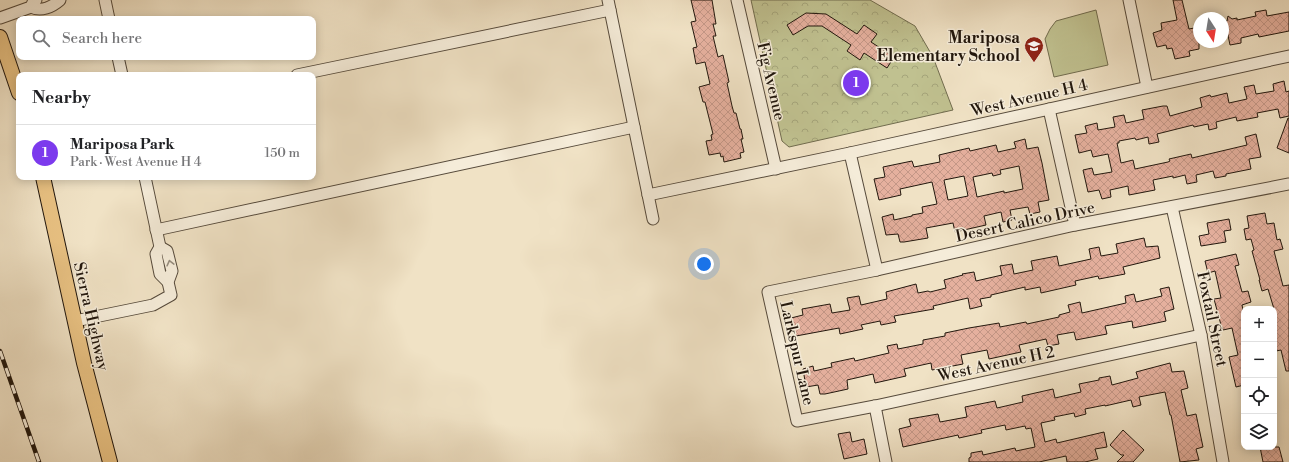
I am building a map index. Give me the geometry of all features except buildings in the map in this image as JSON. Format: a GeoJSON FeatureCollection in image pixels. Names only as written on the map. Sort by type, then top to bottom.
{"type":"FeatureCollection","features":[{"type":"Feature","properties":{"kind":"main road"},"geometry":{"type":"LineString","coordinates":[[0,36],[16,84]]}},
{"type":"Feature","properties":{"kind":"main road","name":"Sierra Highway"},"geometry":{"type":"LineString","coordinates":[[43,180],[84,363],[110,462]]}},
{"type":"Feature","properties":{"kind":"street"},"geometry":{"type":"LineString","coordinates":[[0,18],[34,3],[37,10],[54,6],[60,0]]}},
{"type":"Feature","properties":{"kind":"street"},"geometry":{"type":"LineString","coordinates":[[105,0],[108,16]]}},
{"type":"Feature","properties":{"kind":"street","name":"Fig Avenue"},"geometry":{"type":"LineString","coordinates":[[737,0],[776,169]]}},
{"type":"Feature","properties":{"kind":"street"},"geometry":{"type":"LineString","coordinates":[[1129,0],[1146,87]]}},
{"type":"Feature","properties":{"kind":"street"},"geometry":{"type":"LineString","coordinates":[[311,72],[609,5],[654,220]]}},
{"type":"Feature","properties":{"kind":"street","name":"West Avenue H 4"},"geometry":{"type":"LineString","coordinates":[[648,195],[1049,110],[1289,56]]}},
{"type":"Feature","properties":{"kind":"street"},"geometry":{"type":"LineString","coordinates":[[119,60],[121,72]]}},
{"type":"Feature","properties":{"kind":"street"},"geometry":{"type":"LineString","coordinates":[[1049,110],[1075,225]]}},
{"type":"Feature","properties":{"kind":"street"},"geometry":{"type":"LineString","coordinates":[[156,230],[634,127]]}},
{"type":"Feature","properties":{"kind":"street"},"geometry":{"type":"LineString","coordinates":[[850,153],[878,270]]}},
{"type":"Feature","properties":{"kind":"street"},"geometry":{"type":"LineString","coordinates":[[75,321],[153,305],[171,294],[168,282],[172,271],[167,251],[160,247],[146,180]]}},
{"type":"Feature","properties":{"kind":"street","name":"Desert Calico Drive"},"geometry":{"type":"LineString","coordinates":[[768,292],[878,270],[1075,225],[1289,184]]}},
{"type":"Feature","properties":{"kind":"street","name":"Foxtail Street"},"geometry":{"type":"LineString","coordinates":[[1172,207],[1202,334],[1223,462]]}},
{"type":"Feature","properties":{"kind":"street","name":"Larkspur Lane"},"geometry":{"type":"LineString","coordinates":[[768,292],[798,421]]}},
{"type":"Feature","properties":{"kind":"street","name":"West Avenue H 2"},"geometry":{"type":"LineString","coordinates":[[798,421],[875,406],[1202,334]]}},
{"type":"Feature","properties":{"kind":"street"},"geometry":{"type":"LineString","coordinates":[[875,406],[886,462]]}},
{"type":"Feature","properties":{"kind":"green space"},"geometry":{"type":"Polygon","coordinates":[[[751,0],[870,0],[915,26],[933,57],[953,110],[789,147],[782,141],[751,0]]]}},
{"type":"Feature","properties":{"kind":"green space"},"geometry":{"type":"Polygon","coordinates":[[[1096,10],[1108,65],[1054,77],[1045,39],[1050,29],[1056,21],[1096,10]]]}},
{"type":"Feature","properties":{"kind":"railway"},"geometry":{"type":"LineString","coordinates":[[0,351],[39,462]]}},
{"type":"Feature","properties":{"kind":"place","name":"Mariposa Elementary School"},"geometry":{"type":"Point","coordinates":[1034,63]}},
{"type":"Feature","properties":{"kind":"place","name":"Mariposa Park"},"geometry":{"type":"Point","coordinates":[856,83]}}]}
